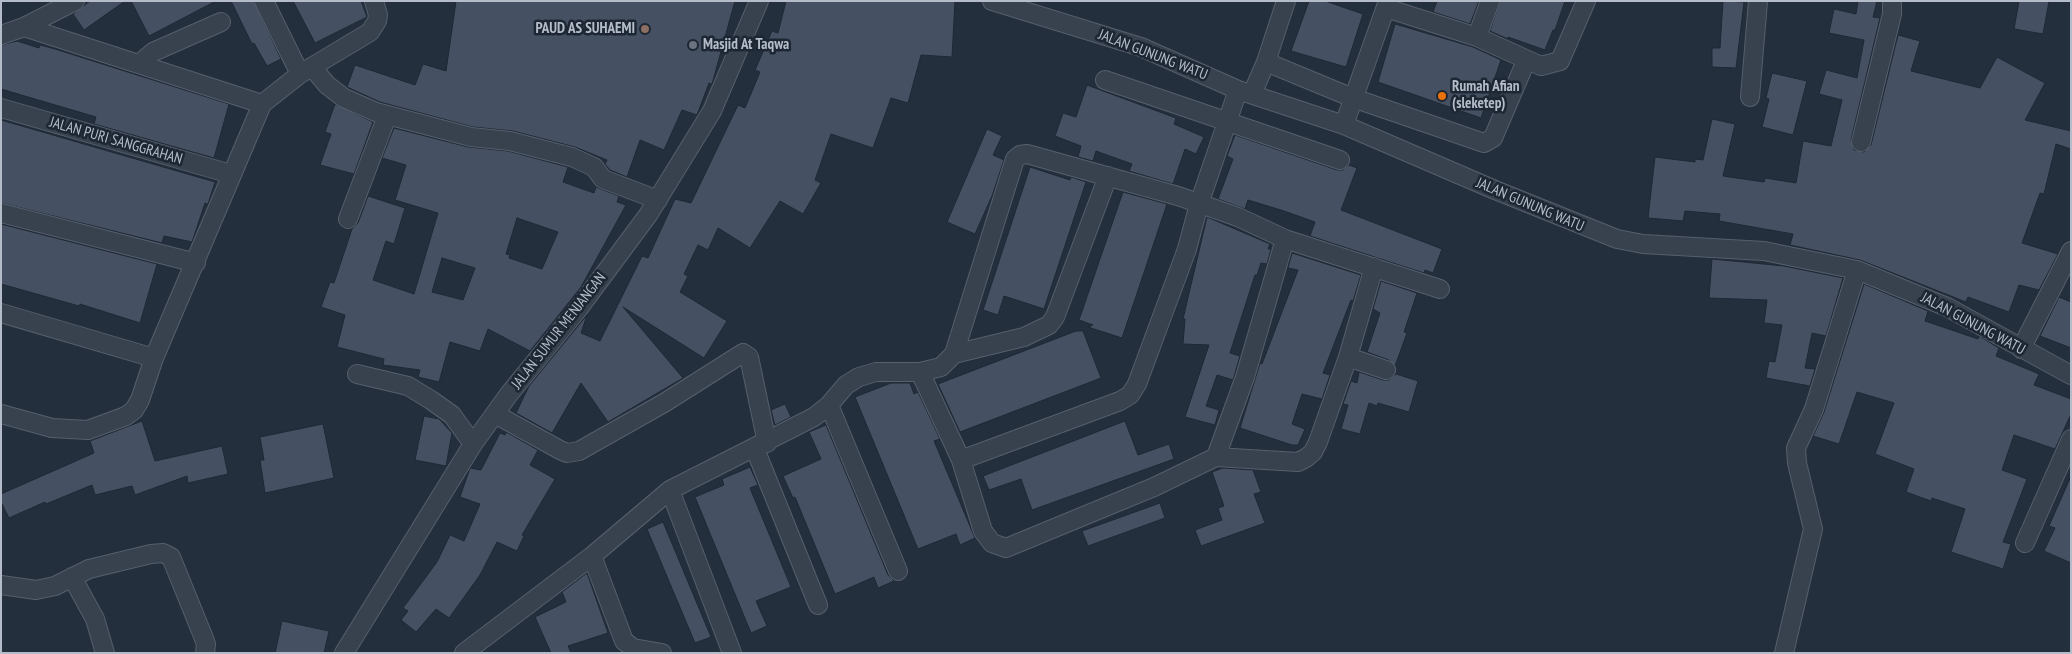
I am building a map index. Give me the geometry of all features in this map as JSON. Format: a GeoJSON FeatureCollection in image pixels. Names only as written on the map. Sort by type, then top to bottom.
{"type":"FeatureCollection","features":[{"type":"Feature","properties":{"kind":"street"},"geometry":{"type":"LineString","coordinates":[[1,35],[24,27],[75,1]]}},
{"type":"Feature","properties":{"kind":"street"},"geometry":{"type":"LineString","coordinates":[[264,1],[306,70],[344,98],[387,116],[471,138],[518,142],[572,157],[594,167],[604,178],[658,200]]}},
{"type":"Feature","properties":{"kind":"street"},"geometry":{"type":"LineString","coordinates":[[1,414],[52,428],[88,430],[126,416],[134,410],[140,400],[154,358],[262,104],[306,70],[374,27],[378,15],[374,1]]}},
{"type":"Feature","properties":{"kind":"street","name":"JALAN SUMUR MENJANGAN"},"geometry":{"type":"LineString","coordinates":[[344,653],[473,444],[580,308],[658,200],[712,111],[759,1]]}},
{"type":"Feature","properties":{"kind":"street","name":"JALAN GUNUNG WATU"},"geometry":{"type":"LineString","coordinates":[[992,1],[1141,47],[1245,92],[1344,125],[1592,231],[1617,239],[1643,244],[1764,251],[1857,270],[1947,307],[2021,350],[2071,375]]}},
{"type":"Feature","properties":{"kind":"street"},"geometry":{"type":"LineString","coordinates":[[961,460],[1120,401],[1130,395],[1137,384],[1180,267],[1199,204],[1228,122],[1245,92],[1266,62],[1286,1]]}},
{"type":"Feature","properties":{"kind":"street"},"geometry":{"type":"LineString","coordinates":[[1477,37],[1490,1]]}},
{"type":"Feature","properties":{"kind":"street"},"geometry":{"type":"LineString","coordinates":[[1344,125],[1387,5],[1477,37],[1541,66],[1560,61],[1586,1]]}},
{"type":"Feature","properties":{"kind":"street"},"geometry":{"type":"LineString","coordinates":[[1750,97],[1758,1]]}},
{"type":"Feature","properties":{"kind":"street"},"geometry":{"type":"LineString","coordinates":[[1861,142],[1892,14],[1892,1]]}},
{"type":"Feature","properties":{"kind":"street"},"geometry":{"type":"LineString","coordinates":[[139,64],[153,52],[221,22]]}},
{"type":"Feature","properties":{"kind":"street"},"geometry":{"type":"LineString","coordinates":[[24,27],[262,104]]}},
{"type":"Feature","properties":{"kind":"street"},"geometry":{"type":"LineString","coordinates":[[1266,62],[1353,98],[1488,143],[1493,138],[1526,60]]}},
{"type":"Feature","properties":{"kind":"street"},"geometry":{"type":"LineString","coordinates":[[1105,80],[1340,160]]}},
{"type":"Feature","properties":{"kind":"street","name":"JALAN PURI SANGGRAHAN"},"geometry":{"type":"LineString","coordinates":[[1,108],[231,174]]}},
{"type":"Feature","properties":{"kind":"street"},"geometry":{"type":"LineString","coordinates":[[348,219],[387,116]]}},
{"type":"Feature","properties":{"kind":"street"},"geometry":{"type":"LineString","coordinates":[[464,653],[592,556],[670,490],[761,446],[814,417],[829,405],[846,385],[859,376],[876,372],[920,372],[941,367],[954,354],[1015,159],[1027,154],[1199,204],[1238,218],[1285,239],[1440,289]]}},
{"type":"Feature","properties":{"kind":"street"},"geometry":{"type":"LineString","coordinates":[[954,354],[1024,337],[1049,325],[1056,317],[1108,176]]}},
{"type":"Feature","properties":{"kind":"street"},"geometry":{"type":"LineString","coordinates":[[1,213],[196,263]]}},
{"type":"Feature","properties":{"kind":"street"},"geometry":{"type":"LineString","coordinates":[[1216,457],[1245,377],[1285,239]]}},
{"type":"Feature","properties":{"kind":"street"},"geometry":{"type":"LineString","coordinates":[[2021,350],[2071,251]]}},
{"type":"Feature","properties":{"kind":"street"},"geometry":{"type":"LineString","coordinates":[[920,372],[961,460],[986,538],[998,546],[1006,548],[1154,487],[1216,457],[1298,462],[1306,458],[1318,442],[1348,358],[1374,267]]}},
{"type":"Feature","properties":{"kind":"street"},"geometry":{"type":"LineString","coordinates":[[1784,653],[1813,529],[1797,463],[1796,448],[1814,409],[1857,270]]}},
{"type":"Feature","properties":{"kind":"street"},"geometry":{"type":"LineString","coordinates":[[1,313],[154,358]]}},
{"type":"Feature","properties":{"kind":"street"},"geometry":{"type":"LineString","coordinates":[[495,414],[560,450],[567,452],[579,450],[664,403],[743,353],[749,357],[761,446],[818,605]]}},
{"type":"Feature","properties":{"kind":"street"},"geometry":{"type":"LineString","coordinates":[[1348,358],[1386,370]]}},
{"type":"Feature","properties":{"kind":"street"},"geometry":{"type":"LineString","coordinates":[[357,374],[408,386],[432,400],[452,415],[473,444]]}},
{"type":"Feature","properties":{"kind":"street"},"geometry":{"type":"LineString","coordinates":[[829,405],[898,571]]}},
{"type":"Feature","properties":{"kind":"street"},"geometry":{"type":"LineString","coordinates":[[2025,543],[2071,439]]}},
{"type":"Feature","properties":{"kind":"street"},"geometry":{"type":"LineString","coordinates":[[670,490],[732,653]]}},
{"type":"Feature","properties":{"kind":"street"},"geometry":{"type":"LineString","coordinates":[[1,584],[36,590],[56,586],[72,577],[112,562],[163,553],[171,558],[206,644],[205,653]]}},
{"type":"Feature","properties":{"kind":"street"},"geometry":{"type":"LineString","coordinates":[[592,556],[624,641],[634,648],[662,653]]}},
{"type":"Feature","properties":{"kind":"street"},"geometry":{"type":"LineString","coordinates":[[72,577],[95,619],[105,653]]}},
{"type":"Feature","properties":{"kind":"building"},"geometry":{"type":"Polygon","coordinates":[[[90,1],[125,1],[84,30],[73,14],[90,1]]]}},
{"type":"Feature","properties":{"kind":"building"},"geometry":{"type":"Polygon","coordinates":[[[131,1],[216,1],[149,36],[131,1]]]}},
{"type":"Feature","properties":{"kind":"building"},"geometry":{"type":"Polygon","coordinates":[[[231,1],[254,1],[281,59],[267,66],[254,43],[252,44],[231,1]]]}},
{"type":"Feature","properties":{"kind":"building"},"geometry":{"type":"Polygon","coordinates":[[[293,1],[361,1],[367,17],[315,43],[293,1]]]}},
{"type":"Feature","properties":{"kind":"building"},"geometry":{"type":"Polygon","coordinates":[[[456,1],[735,1],[712,84],[709,83],[697,115],[682,110],[664,150],[640,140],[627,177],[610,170],[605,164],[607,160],[575,147],[513,131],[473,127],[380,102],[347,87],[355,65],[415,85],[423,64],[446,71],[456,1]]]}},
{"type":"Feature","properties":{"kind":"building"},"geometry":{"type":"Polygon","coordinates":[[[786,1],[955,1],[952,57],[921,55],[908,103],[891,98],[873,148],[831,134],[815,180],[821,183],[803,214],[780,201],[750,248],[718,228],[708,250],[698,245],[684,274],[688,276],[680,292],[727,321],[704,358],[623,307],[683,378],[608,422],[581,383],[552,433],[516,413],[529,386],[587,315],[581,333],[600,341],[642,256],[648,258],[675,199],[691,203],[738,105],[745,108],[760,72],[755,70],[772,31],[778,33],[786,1]]]}},
{"type":"Feature","properties":{"kind":"building"},"geometry":{"type":"Polygon","coordinates":[[[1309,1],[1325,1],[1363,14],[1346,67],[1291,51],[1309,1]]]}},
{"type":"Feature","properties":{"kind":"building"},"geometry":{"type":"Polygon","coordinates":[[[1437,1],[1479,1],[1470,24],[1433,12],[1437,1]]]}},
{"type":"Feature","properties":{"kind":"building"},"geometry":{"type":"Polygon","coordinates":[[[1500,1],[1565,1],[1555,30],[1553,30],[1545,50],[1508,37],[1508,39],[1490,31],[1500,1]]]}},
{"type":"Feature","properties":{"kind":"building"},"geometry":{"type":"Polygon","coordinates":[[[1723,1],[1744,2],[1736,68],[1712,67],[1712,48],[1720,48],[1723,1]]]}},
{"type":"Feature","properties":{"kind":"building"},"geometry":{"type":"Polygon","coordinates":[[[1858,1],[1877,1],[1873,17],[1880,18],[1851,140],[1854,150],[1864,152],[1871,145],[1898,35],[1920,41],[1911,71],[1980,88],[1997,57],[2045,83],[2025,120],[2071,131],[2071,149],[2056,144],[2044,194],[2040,193],[2022,243],[2058,254],[2039,290],[2019,285],[2009,312],[1968,297],[1966,302],[1860,260],[1790,245],[1793,234],[1719,221],[1720,214],[1685,211],[1683,221],[1648,218],[1655,157],[1695,162],[1695,159],[1703,160],[1712,119],[1735,124],[1723,176],[1764,182],[1765,178],[1796,183],[1803,141],[1831,146],[1842,100],[1819,94],[1826,70],[1857,78],[1864,40],[1829,33],[1834,9],[1856,14],[1858,1]]]}},
{"type":"Feature","properties":{"kind":"building"},"geometry":{"type":"Polygon","coordinates":[[[2019,1],[2049,1],[2043,34],[2014,29],[2019,1]]]}},
{"type":"Feature","properties":{"kind":"building"},"geometry":{"type":"Polygon","coordinates":[[[1395,24],[1473,47],[1501,60],[1481,118],[1378,82],[1395,24]]]}},
{"type":"Feature","properties":{"kind":"building"},"geometry":{"type":"Polygon","coordinates":[[[17,41],[39,48],[40,45],[55,49],[229,104],[214,158],[94,124],[96,117],[1,89],[1,45],[17,41]]]}},
{"type":"Feature","properties":{"kind":"building"},"geometry":{"type":"Polygon","coordinates":[[[1772,73],[1807,81],[1793,135],[1762,127],[1769,99],[1766,98],[1772,73]]]}},
{"type":"Feature","properties":{"kind":"building"},"geometry":{"type":"Polygon","coordinates":[[[1087,85],[1176,118],[1174,124],[1204,137],[1196,154],[1185,149],[1173,184],[1129,171],[1132,164],[1096,151],[1093,161],[1078,157],[1081,146],[1055,136],[1063,113],[1076,117],[1087,85]]]}},
{"type":"Feature","properties":{"kind":"building"},"geometry":{"type":"Polygon","coordinates":[[[335,104],[373,122],[354,174],[320,165],[331,134],[325,132],[335,104]]]}},
{"type":"Feature","properties":{"kind":"building"},"geometry":{"type":"Polygon","coordinates":[[[1,120],[215,182],[208,204],[205,203],[192,242],[164,236],[162,243],[1,203],[1,120]]]}},
{"type":"Feature","properties":{"kind":"building"},"geometry":{"type":"Polygon","coordinates":[[[394,128],[468,147],[508,151],[568,167],[563,182],[594,193],[596,187],[619,196],[617,202],[626,205],[581,287],[530,351],[488,329],[480,351],[450,342],[439,382],[418,377],[420,370],[383,365],[384,359],[337,347],[345,315],[321,307],[330,282],[334,283],[352,229],[358,223],[368,196],[405,208],[394,244],[386,241],[373,280],[414,294],[438,213],[395,200],[406,165],[382,158],[394,128]],[[517,218],[506,254],[510,255],[509,258],[542,269],[558,232],[517,218]],[[442,258],[432,292],[463,300],[475,268],[442,258]]]}},
{"type":"Feature","properties":{"kind":"building"},"geometry":{"type":"Polygon","coordinates":[[[987,129],[1002,136],[993,155],[1004,160],[992,196],[975,234],[947,222],[987,129]]]}},
{"type":"Feature","properties":{"kind":"building"},"geometry":{"type":"Polygon","coordinates":[[[1235,135],[1337,170],[1343,170],[1349,165],[1357,168],[1341,210],[1442,249],[1433,273],[1425,270],[1424,273],[1310,236],[1315,222],[1284,211],[1248,200],[1245,209],[1218,199],[1233,159],[1227,156],[1235,135]]]}},
{"type":"Feature","properties":{"kind":"building"},"geometry":{"type":"Polygon","coordinates":[[[1030,167],[1070,180],[1071,177],[1086,182],[1044,309],[1004,296],[998,315],[983,310],[1030,167]]]}},
{"type":"Feature","properties":{"kind":"building"},"geometry":{"type":"Polygon","coordinates":[[[1123,192],[1167,204],[1122,338],[1088,327],[1093,325],[1079,320],[1123,192]]]}},
{"type":"Feature","properties":{"kind":"building"},"geometry":{"type":"Polygon","coordinates":[[[1207,217],[1270,244],[1268,249],[1271,249],[1267,264],[1261,263],[1257,275],[1255,275],[1230,353],[1240,356],[1233,380],[1217,375],[1206,406],[1219,410],[1215,425],[1185,417],[1209,345],[1183,344],[1185,319],[1183,319],[1207,217]]]}},
{"type":"Feature","properties":{"kind":"building"},"geometry":{"type":"Polygon","coordinates":[[[1,224],[157,264],[140,323],[80,304],[79,306],[1,284],[1,224]]]}},
{"type":"Feature","properties":{"kind":"building"},"geometry":{"type":"Polygon","coordinates":[[[1292,253],[1361,275],[1353,301],[1351,300],[1323,373],[1330,375],[1322,399],[1302,394],[1292,424],[1305,429],[1298,445],[1292,445],[1240,428],[1260,363],[1262,364],[1298,270],[1288,268],[1292,253]]]}},
{"type":"Feature","properties":{"kind":"building"},"geometry":{"type":"Polygon","coordinates":[[[1712,259],[1784,266],[1843,278],[1826,336],[1812,333],[1805,368],[1815,369],[1810,386],[1766,378],[1769,361],[1775,362],[1782,325],[1764,323],[1767,300],[1709,298],[1712,259]]]}},
{"type":"Feature","properties":{"kind":"building"},"geometry":{"type":"Polygon","coordinates":[[[1381,281],[1417,293],[1404,332],[1407,333],[1395,366],[1389,360],[1367,352],[1380,313],[1373,309],[1381,281]]]}},
{"type":"Feature","properties":{"kind":"building"},"geometry":{"type":"Polygon","coordinates":[[[1864,284],[1928,311],[1925,321],[1978,339],[1979,336],[1999,348],[1996,356],[2039,374],[2034,385],[2071,399],[2071,414],[2055,449],[2014,435],[2002,470],[2027,479],[2003,542],[2011,544],[2003,569],[1951,552],[1965,509],[1932,498],[1931,501],[1906,492],[1914,469],[1875,454],[1894,403],[1857,392],[1839,444],[1813,436],[1824,412],[1864,284]]]}},
{"type":"Feature","properties":{"kind":"building"},"geometry":{"type":"Polygon","coordinates":[[[2059,297],[2071,302],[2071,348],[2040,336],[2059,297]]]}},
{"type":"Feature","properties":{"kind":"building"},"geometry":{"type":"Polygon","coordinates":[[[1076,331],[1083,331],[1101,378],[960,432],[938,384],[1076,331]]]}},
{"type":"Feature","properties":{"kind":"building"},"geometry":{"type":"Polygon","coordinates":[[[1359,372],[1383,380],[1389,380],[1396,374],[1418,381],[1409,412],[1378,403],[1377,406],[1369,403],[1360,434],[1341,429],[1348,405],[1343,404],[1351,381],[1357,383],[1359,372]]]}},
{"type":"Feature","properties":{"kind":"building"},"geometry":{"type":"Polygon","coordinates":[[[891,383],[910,383],[914,394],[918,392],[940,439],[934,441],[975,538],[960,545],[956,534],[918,549],[855,397],[891,383]]]}},
{"type":"Feature","properties":{"kind":"building"},"geometry":{"type":"Polygon","coordinates":[[[785,404],[791,417],[775,425],[771,410],[785,404]]]}},
{"type":"Feature","properties":{"kind":"building"},"geometry":{"type":"Polygon","coordinates":[[[424,416],[439,419],[452,433],[446,466],[415,460],[424,416]]]}},
{"type":"Feature","properties":{"kind":"building"},"geometry":{"type":"Polygon","coordinates":[[[142,421],[155,461],[222,446],[228,474],[188,483],[187,476],[135,495],[132,486],[95,495],[92,485],[46,504],[45,502],[9,518],[1,502],[1,494],[94,453],[90,441],[142,421]]]}},
{"type":"Feature","properties":{"kind":"building"},"geometry":{"type":"Polygon","coordinates":[[[1125,421],[1138,455],[1169,444],[1174,459],[1032,510],[1021,479],[989,490],[983,476],[1125,421]]]}},
{"type":"Feature","properties":{"kind":"building"},"geometry":{"type":"Polygon","coordinates":[[[323,424],[334,478],[265,493],[260,460],[264,460],[260,437],[323,424]]]}},
{"type":"Feature","properties":{"kind":"building"},"geometry":{"type":"Polygon","coordinates":[[[826,425],[888,575],[894,581],[878,588],[874,577],[835,594],[795,497],[793,498],[783,476],[821,459],[809,432],[826,425]]]}},
{"type":"Feature","properties":{"kind":"building"},"geometry":{"type":"Polygon","coordinates":[[[506,432],[538,450],[530,465],[555,479],[522,535],[524,536],[517,551],[497,542],[480,575],[449,618],[436,609],[416,632],[401,620],[408,611],[403,608],[437,562],[450,535],[464,541],[480,504],[460,497],[470,468],[481,470],[500,433],[505,435],[506,432]]]}},
{"type":"Feature","properties":{"kind":"building"},"geometry":{"type":"Polygon","coordinates":[[[750,467],[758,485],[750,488],[791,587],[756,601],[767,626],[751,633],[695,497],[724,485],[722,479],[750,467]]]}},
{"type":"Feature","properties":{"kind":"building"},"geometry":{"type":"Polygon","coordinates":[[[1223,468],[1253,470],[1261,492],[1254,494],[1265,523],[1201,546],[1195,530],[1222,520],[1218,508],[1224,506],[1212,472],[1223,468]]]}},
{"type":"Feature","properties":{"kind":"building"},"geometry":{"type":"Polygon","coordinates":[[[2071,476],[2071,563],[2044,551],[2055,528],[2049,526],[2071,476]]]}},
{"type":"Feature","properties":{"kind":"building"},"geometry":{"type":"Polygon","coordinates":[[[1160,503],[1165,518],[1088,546],[1082,531],[1160,503]]]}},
{"type":"Feature","properties":{"kind":"building"},"geometry":{"type":"Polygon","coordinates":[[[663,522],[711,637],[695,643],[647,529],[663,522]]]}},
{"type":"Feature","properties":{"kind":"building"},"geometry":{"type":"Polygon","coordinates":[[[587,573],[608,633],[568,646],[571,653],[551,653],[535,617],[566,602],[562,592],[587,573]]]}},
{"type":"Feature","properties":{"kind":"building"},"geometry":{"type":"Polygon","coordinates":[[[282,621],[329,631],[324,653],[275,653],[282,621]]]}},
{"type":"Feature","properties":{"kind":"place","name":"PAUD AS SUHAEMI"},"geometry":{"type":"Point","coordinates":[645,29]}},
{"type":"Feature","properties":{"kind":"place","name":"Masjid At Taqwa"},"geometry":{"type":"Point","coordinates":[693,45]}},
{"type":"Feature","properties":{"kind":"place","name":"Rumah Afian (sleketep)"},"geometry":{"type":"Point","coordinates":[1442,96]}}]}
